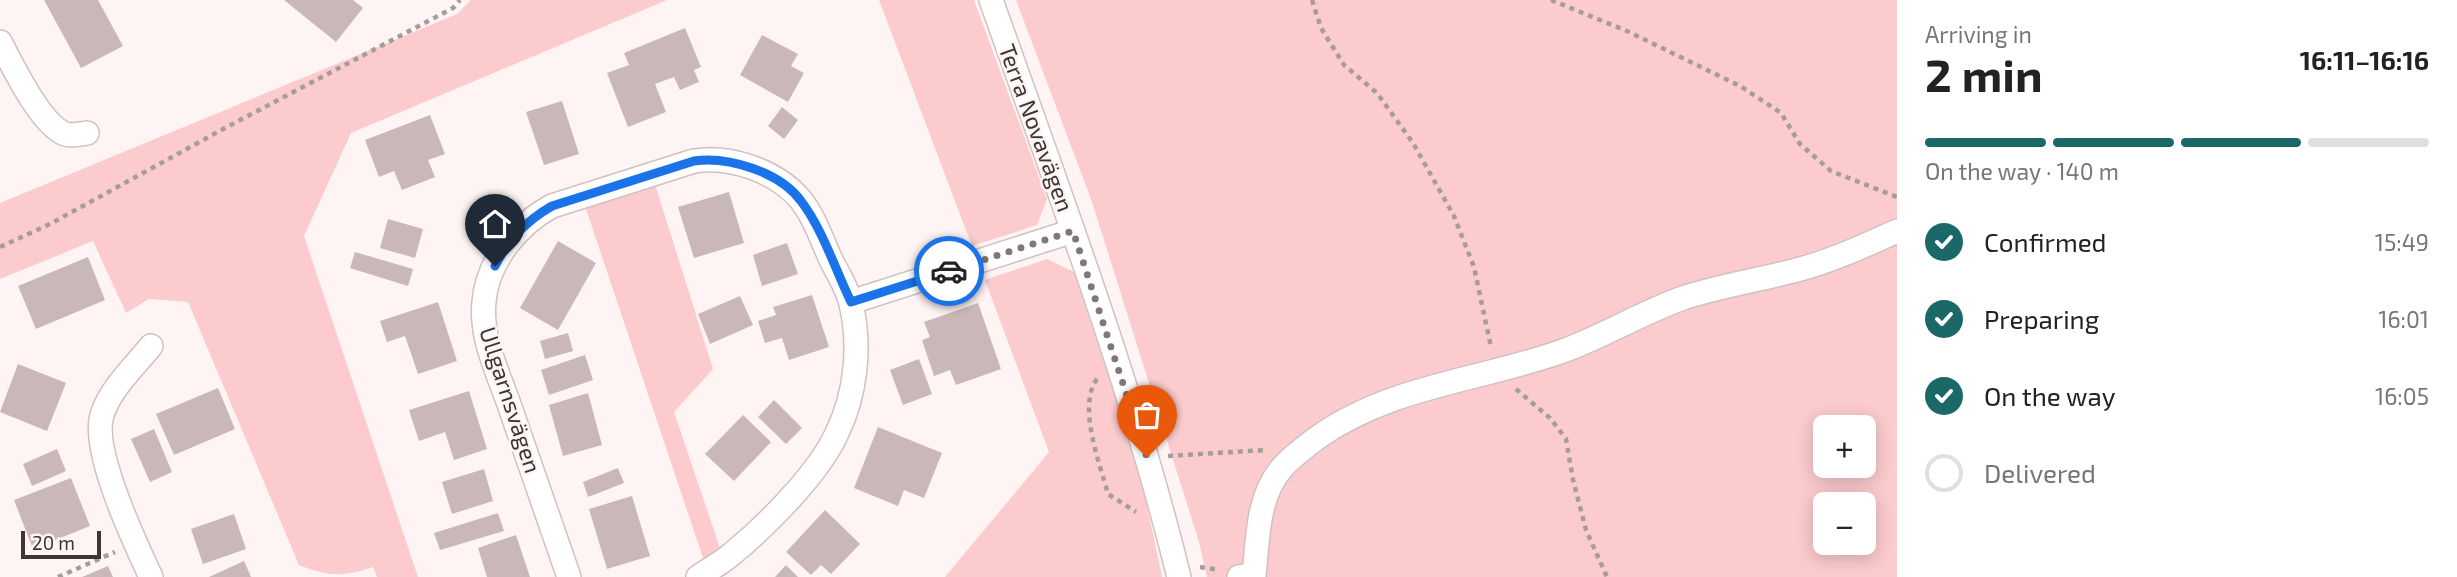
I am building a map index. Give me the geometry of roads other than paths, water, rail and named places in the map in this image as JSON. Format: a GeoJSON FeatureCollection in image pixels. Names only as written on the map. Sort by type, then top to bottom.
{"type":"FeatureCollection","features":[{"type":"Feature","properties":{"kind":"street","name":"Terra Novavägen"},"geometry":{"type":"LineString","coordinates":[[990,0],[1073,231],[1147,457],[1179,577]]}},
{"type":"Feature","properties":{"kind":"street"},"geometry":{"type":"LineString","coordinates":[[0,42],[32,100],[54,127],[67,135],[87,133]]}},
{"type":"Feature","properties":{"kind":"street","name":"Ullgarnsvägen"},"geometry":{"type":"LineString","coordinates":[[569,577],[488,343],[484,322],[484,302],[489,278],[509,243],[532,217],[552,206],[694,161],[711,158],[726,160],[750,167],[775,179],[799,198],[851,302]]}},
{"type":"Feature","properties":{"kind":"street"},"geometry":{"type":"LineString","coordinates":[[698,577],[732,554],[767,522],[824,457],[837,434],[850,400],[856,360],[851,302],[1073,231]]}},
{"type":"Feature","properties":{"kind":"street"},"geometry":{"type":"LineString","coordinates":[[1239,577],[1254,575],[1260,515],[1268,490],[1281,469],[1302,448],[1335,425],[1383,401],[1419,388],[1497,372],[1593,339],[1687,297],[1805,268],[1897,231]]}},
{"type":"Feature","properties":{"kind":"street"},"geometry":{"type":"LineString","coordinates":[[151,346],[113,393],[102,415],[99,431],[102,452],[135,542],[151,577]]}}]}
